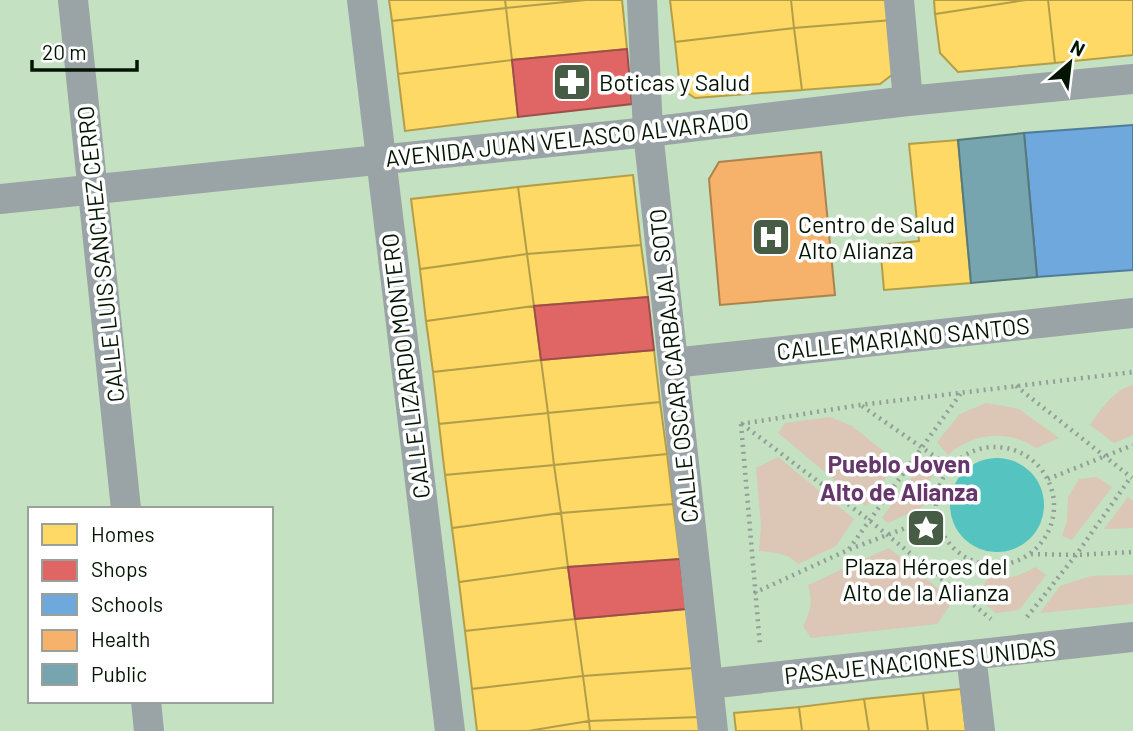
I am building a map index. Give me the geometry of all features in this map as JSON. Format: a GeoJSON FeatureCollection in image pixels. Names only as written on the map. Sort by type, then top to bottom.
{"type":"FeatureCollection","features":[{"type":"Feature","properties":{"kind":"street","name":"CALLE LUIS SANCHEZ CERRO"},"geometry":{"type":"LineString","coordinates":[[74,0],[126,507]]}},
{"type":"Feature","properties":{"kind":"street","name":"CALLE LIZARDO MONTERO"},"geometry":{"type":"LineString","coordinates":[[362,0],[450,731]]}},
{"type":"Feature","properties":{"kind":"street","name":"CALLE OSCAR CARBAJAL SOTO"},"geometry":{"type":"LineString","coordinates":[[642,0],[648,132],[713,731]]}},
{"type":"Feature","properties":{"kind":"street"},"geometry":{"type":"LineString","coordinates":[[899,0],[908,101]]}},
{"type":"Feature","properties":{"kind":"street","name":"AVENIDA JUAN VELASCO ALVARADO"},"geometry":{"type":"LineString","coordinates":[[0,199],[1133,79]]}},
{"type":"Feature","properties":{"kind":"street","name":"CALLE MARIANO SANTOS"},"geometry":{"type":"LineString","coordinates":[[673,363],[1133,313]]}},
{"type":"Feature","properties":{"kind":"street","name":"PASAJE NACIONES UNIDAS"},"geometry":{"type":"LineString","coordinates":[[708,684],[1133,638]]}},
{"type":"Feature","properties":{"kind":"street"},"geometry":{"type":"LineString","coordinates":[[971,655],[980,731]]}},
{"type":"Feature","properties":{"kind":"street"},"geometry":{"type":"LineString","coordinates":[[146,703],[149,731]]}},
{"type":"Feature","properties":{"kind":"path"},"geometry":{"type":"LineString","coordinates":[[741,424],[860,405],[1133,372]]}},
{"type":"Feature","properties":{"kind":"path"},"geometry":{"type":"LineString","coordinates":[[1016,386],[1132,477],[1076,555],[1020,626]]}},
{"type":"Feature","properties":{"kind":"path"},"geometry":{"type":"LineString","coordinates":[[848,550],[961,393]]}},
{"type":"Feature","properties":{"kind":"path"},"geometry":{"type":"LineString","coordinates":[[860,405],[950,467]]}},
{"type":"Feature","properties":{"kind":"path"},"geometry":{"type":"LineString","coordinates":[[741,424],[869,520],[991,619]]}},
{"type":"Feature","properties":{"kind":"path"},"geometry":{"type":"LineString","coordinates":[[741,424],[761,654]]}},
{"type":"Feature","properties":{"kind":"path"},"geometry":{"type":"LineString","coordinates":[[1048,479],[1133,445]]}},
{"type":"Feature","properties":{"kind":"path"},"geometry":{"type":"LineString","coordinates":[[990,446],[1011,448],[1030,457],[1048,479],[1053,490],[1055,511],[1050,531],[1039,548],[1022,560],[1004,565],[985,564],[967,558],[952,547],[941,532],[936,495],[950,467],[970,452],[990,446]]}},
{"type":"Feature","properties":{"kind":"path"},"geometry":{"type":"LineString","coordinates":[[754,593],[848,550],[937,516]]}},
{"type":"Feature","properties":{"kind":"path"},"geometry":{"type":"LineString","coordinates":[[1031,554],[1133,552]]}},
{"type":"Feature","properties":{"kind":"shaded area"},"geometry":{"type":"Polygon","coordinates":[[[1133,385],[1133,435],[1114,443],[1090,425],[1114,395],[1133,385]]]}},
{"type":"Feature","properties":{"kind":"shaded area"},"geometry":{"type":"Polygon","coordinates":[[[986,403],[1019,409],[1059,438],[1036,448],[1014,438],[990,436],[968,442],[948,455],[937,442],[960,414],[986,403]]]}},
{"type":"Feature","properties":{"kind":"shaded area"},"geometry":{"type":"Polygon","coordinates":[[[830,417],[852,426],[897,462],[866,506],[778,433],[785,423],[830,417]]]}},
{"type":"Feature","properties":{"kind":"shaded area"},"geometry":{"type":"Polygon","coordinates":[[[778,457],[854,519],[836,546],[798,564],[785,555],[759,551],[761,525],[756,468],[778,457]]]}},
{"type":"Feature","properties":{"kind":"shaded area"},"geometry":{"type":"Polygon","coordinates":[[[924,460],[937,467],[928,484],[924,506],[888,523],[882,518],[924,460]]]}},
{"type":"Feature","properties":{"kind":"shaded area"},"geometry":{"type":"Polygon","coordinates":[[[1097,477],[1112,487],[1072,540],[1062,536],[1067,521],[1068,497],[1079,479],[1097,477]]]}},
{"type":"Feature","properties":{"kind":"shaded area"},"geometry":{"type":"Polygon","coordinates":[[[1128,497],[1133,501],[1133,528],[1104,529],[1128,497]]]}},
{"type":"Feature","properties":{"kind":"shaded area"},"geometry":{"type":"Polygon","coordinates":[[[889,548],[953,601],[937,624],[811,638],[803,626],[810,606],[808,585],[889,548]]]}},
{"type":"Feature","properties":{"kind":"shaded area"},"geometry":{"type":"Polygon","coordinates":[[[1035,567],[1046,575],[1019,610],[996,613],[977,597],[988,578],[1012,577],[1035,567]]]}},
{"type":"Feature","properties":{"kind":"shaded area"},"geometry":{"type":"Polygon","coordinates":[[[1133,575],[1133,604],[1040,613],[1060,586],[1091,576],[1133,575]]]}},
{"type":"Feature","properties":{"kind":"water"},"geometry":{"type":"Polygon","coordinates":[[[997,458],[1015,461],[1030,472],[1041,487],[1044,505],[1041,523],[1030,538],[1015,549],[997,552],[979,549],[964,538],[953,523],[950,505],[953,487],[964,472],[979,461],[997,458]]]}},
{"type":"Feature","properties":{"kind":"building: Homes"},"geometry":{"type":"Polygon","coordinates":[[[389,0],[505,0],[506,8],[392,21],[389,0]]]}},
{"type":"Feature","properties":{"kind":"building: Homes"},"geometry":{"type":"Polygon","coordinates":[[[505,0],[586,0],[506,8],[505,0]]]}},
{"type":"Feature","properties":{"kind":"building: Homes"},"geometry":{"type":"Polygon","coordinates":[[[586,0],[622,0],[627,49],[512,60],[506,8],[586,0]]]}},
{"type":"Feature","properties":{"kind":"building: Homes"},"geometry":{"type":"Polygon","coordinates":[[[670,0],[791,0],[794,28],[675,42],[670,0]]]}},
{"type":"Feature","properties":{"kind":"building: Homes"},"geometry":{"type":"Polygon","coordinates":[[[791,0],[890,0],[892,20],[794,28],[791,0]]]}},
{"type":"Feature","properties":{"kind":"building: Homes"},"geometry":{"type":"Polygon","coordinates":[[[934,0],[1026,0],[935,14],[934,0]]]}},
{"type":"Feature","properties":{"kind":"building: Homes"},"geometry":{"type":"Polygon","coordinates":[[[1026,0],[1048,0],[1055,63],[958,72],[940,53],[935,14],[1026,0]]]}},
{"type":"Feature","properties":{"kind":"building: Homes"},"geometry":{"type":"Polygon","coordinates":[[[1048,0],[1133,0],[1133,55],[1055,63],[1048,0]]]}},
{"type":"Feature","properties":{"kind":"building: Homes"},"geometry":{"type":"Polygon","coordinates":[[[506,8],[512,60],[398,74],[392,21],[506,8]]]}},
{"type":"Feature","properties":{"kind":"building: Homes"},"geometry":{"type":"Polygon","coordinates":[[[892,20],[897,71],[880,84],[802,90],[794,28],[892,20]]]}},
{"type":"Feature","properties":{"kind":"building: Homes"},"geometry":{"type":"Polygon","coordinates":[[[794,28],[802,90],[695,98],[680,88],[675,42],[794,28]]]}},
{"type":"Feature","properties":{"kind":"building: Homes"},"geometry":{"type":"Polygon","coordinates":[[[512,60],[518,117],[405,131],[398,74],[512,60]]]}},
{"type":"Feature","properties":{"kind":"building: Homes"},"geometry":{"type":"Polygon","coordinates":[[[958,140],[971,283],[884,290],[880,245],[919,241],[909,144],[958,140]]]}},
{"type":"Feature","properties":{"kind":"building: Homes"},"geometry":{"type":"Polygon","coordinates":[[[633,175],[641,245],[527,254],[518,187],[633,175]]]}},
{"type":"Feature","properties":{"kind":"building: Homes"},"geometry":{"type":"Polygon","coordinates":[[[518,187],[527,254],[420,269],[411,199],[518,187]]]}},
{"type":"Feature","properties":{"kind":"building: Homes"},"geometry":{"type":"Polygon","coordinates":[[[641,245],[648,297],[534,306],[527,254],[641,245]]]}},
{"type":"Feature","properties":{"kind":"building: Homes"},"geometry":{"type":"Polygon","coordinates":[[[527,254],[534,306],[426,321],[420,269],[527,254]]]}},
{"type":"Feature","properties":{"kind":"building: Homes"},"geometry":{"type":"Polygon","coordinates":[[[534,306],[541,360],[433,372],[426,321],[534,306]]]}},
{"type":"Feature","properties":{"kind":"building: Homes"},"geometry":{"type":"Polygon","coordinates":[[[654,350],[660,402],[548,413],[541,360],[654,350]]]}},
{"type":"Feature","properties":{"kind":"building: Homes"},"geometry":{"type":"Polygon","coordinates":[[[541,360],[548,413],[439,424],[433,372],[541,360]]]}},
{"type":"Feature","properties":{"kind":"building: Homes"},"geometry":{"type":"Polygon","coordinates":[[[660,402],[667,454],[554,465],[548,413],[660,402]]]}},
{"type":"Feature","properties":{"kind":"building: Homes"},"geometry":{"type":"Polygon","coordinates":[[[548,413],[554,465],[445,475],[439,424],[548,413]]]}},
{"type":"Feature","properties":{"kind":"building: Homes"},"geometry":{"type":"Polygon","coordinates":[[[667,454],[673,504],[561,513],[554,465],[667,454]]]}},
{"type":"Feature","properties":{"kind":"building: Homes"},"geometry":{"type":"Polygon","coordinates":[[[554,465],[561,513],[452,528],[445,475],[554,465]]]}},
{"type":"Feature","properties":{"kind":"building: Homes"},"geometry":{"type":"Polygon","coordinates":[[[673,504],[680,559],[568,567],[561,513],[673,504]]]}},
{"type":"Feature","properties":{"kind":"building: Homes"},"geometry":{"type":"Polygon","coordinates":[[[561,513],[568,567],[459,582],[452,528],[561,513]]]}},
{"type":"Feature","properties":{"kind":"building: Homes"},"geometry":{"type":"Polygon","coordinates":[[[568,567],[575,619],[465,631],[459,582],[568,567]]]}},
{"type":"Feature","properties":{"kind":"building: Homes"},"geometry":{"type":"Polygon","coordinates":[[[686,609],[693,668],[583,676],[575,619],[686,609]]]}},
{"type":"Feature","properties":{"kind":"building: Homes"},"geometry":{"type":"Polygon","coordinates":[[[575,619],[583,676],[472,689],[465,631],[575,619]]]}},
{"type":"Feature","properties":{"kind":"building: Homes"},"geometry":{"type":"Polygon","coordinates":[[[693,668],[699,717],[589,721],[583,676],[693,668]]]}},
{"type":"Feature","properties":{"kind":"building: Homes"},"geometry":{"type":"Polygon","coordinates":[[[583,676],[589,721],[528,731],[477,731],[472,689],[583,676]]]}},
{"type":"Feature","properties":{"kind":"building: Homes"},"geometry":{"type":"Polygon","coordinates":[[[961,689],[966,731],[928,731],[923,693],[961,689]]]}},
{"type":"Feature","properties":{"kind":"building: Homes"},"geometry":{"type":"Polygon","coordinates":[[[923,693],[928,731],[869,731],[864,699],[923,693]]]}},
{"type":"Feature","properties":{"kind":"building: Homes"},"geometry":{"type":"Polygon","coordinates":[[[864,699],[869,731],[802,731],[799,707],[864,699]]]}},
{"type":"Feature","properties":{"kind":"building: Homes"},"geometry":{"type":"Polygon","coordinates":[[[799,707],[802,731],[736,731],[734,713],[799,707]]]}},
{"type":"Feature","properties":{"kind":"building: Homes"},"geometry":{"type":"Polygon","coordinates":[[[699,717],[700,731],[590,731],[589,721],[699,717]]]}},
{"type":"Feature","properties":{"kind":"building: Homes"},"geometry":{"type":"Polygon","coordinates":[[[589,721],[590,731],[528,731],[589,721]]]}},
{"type":"Feature","properties":{"kind":"building: Shops","name":"Boticas y Salud"},"geometry":{"type":"Polygon","coordinates":[[[627,49],[632,104],[518,117],[512,60],[627,49]]]}},
{"type":"Feature","properties":{"kind":"building: Shops"},"geometry":{"type":"Polygon","coordinates":[[[648,297],[654,350],[541,360],[534,306],[648,297]]]}},
{"type":"Feature","properties":{"kind":"building: Shops"},"geometry":{"type":"Polygon","coordinates":[[[680,559],[686,609],[575,619],[568,567],[680,559]]]}},
{"type":"Feature","properties":{"kind":"building: Schools"},"geometry":{"type":"Polygon","coordinates":[[[1133,125],[1133,270],[1037,277],[1024,133],[1133,125]]]}},
{"type":"Feature","properties":{"kind":"building: Health","name":"Centro de Salud Alto Alianza"},"geometry":{"type":"Polygon","coordinates":[[[821,152],[835,295],[720,305],[709,179],[719,162],[821,152]]]}},
{"type":"Feature","properties":{"kind":"building: Public"},"geometry":{"type":"Polygon","coordinates":[[[1024,133],[1037,277],[971,283],[958,140],[1024,133]]]}},
{"type":"Feature","properties":{"kind":"place","name":"Boticas y Salud"},"geometry":{"type":"Point","coordinates":[572,82]}},
{"type":"Feature","properties":{"kind":"place","name":"Centro de Salud Alto Alianza"},"geometry":{"type":"Point","coordinates":[771,237]}},
{"type":"Feature","properties":{"kind":"place","name":"Plaza Héroes del Alto de la Alianza"},"geometry":{"type":"Point","coordinates":[926,528]}},
{"type":"Feature","properties":{"kind":"district","name":"Pueblo Joven Alto de Alianza"},"geometry":{"type":"Point","coordinates":[899,477]}}]}
